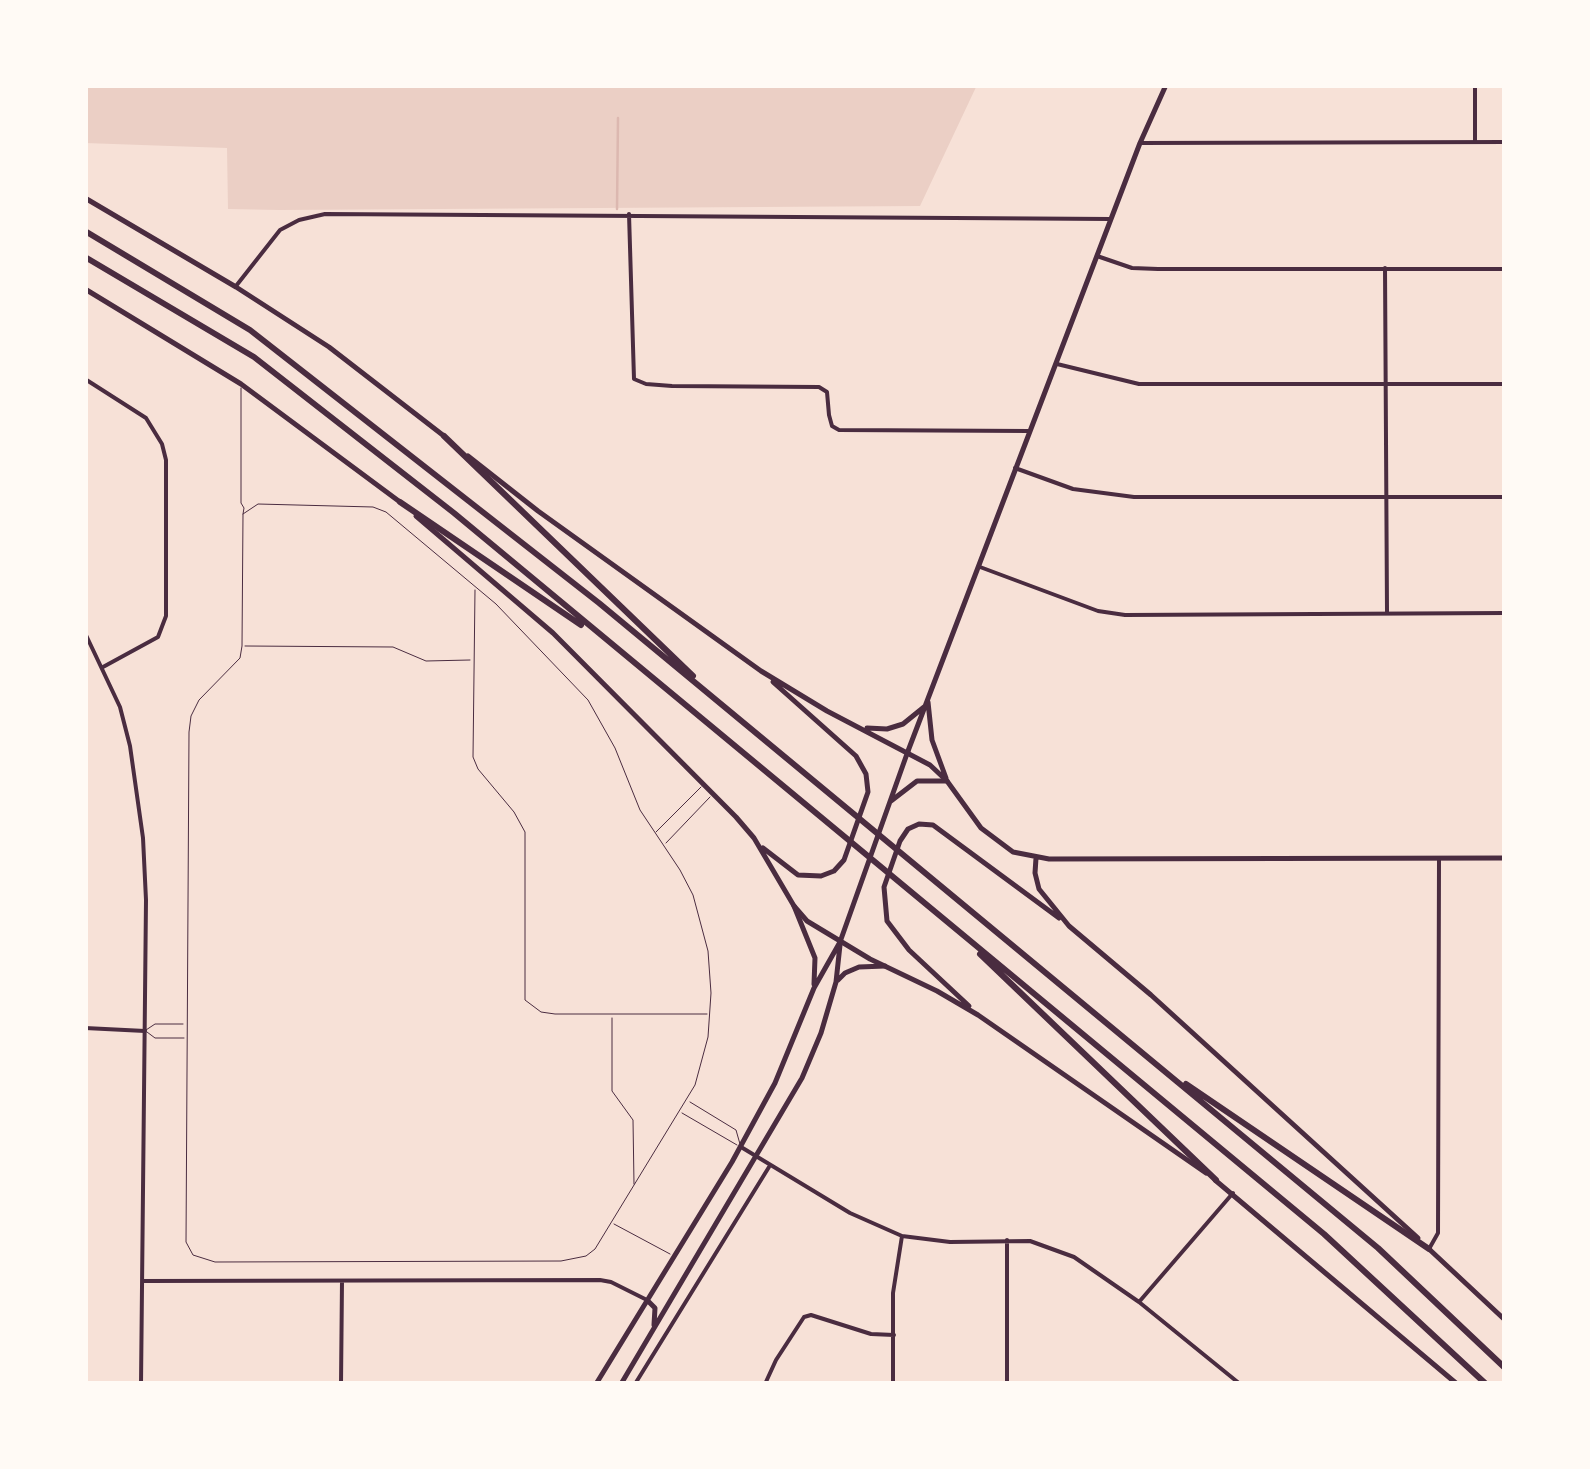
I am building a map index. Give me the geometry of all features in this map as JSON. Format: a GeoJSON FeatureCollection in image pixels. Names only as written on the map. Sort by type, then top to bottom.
{"type":"FeatureCollection","features":[{"type":"Feature","properties":{"kind":"highway"},"geometry":{"type":"LineString","coordinates":[[85,230],[250,330],[599,603],[1378,1248],[1505,1368]]}},
{"type":"Feature","properties":{"kind":"highway"},"geometry":{"type":"LineString","coordinates":[[85,258],[254,357],[454,513],[1324,1234],[1486,1384]]}},
{"type":"Feature","properties":{"kind":"highway"},"geometry":{"type":"LineString","coordinates":[[444,436],[733,714]]}},
{"type":"Feature","properties":{"kind":"highway"},"geometry":{"type":"LineString","coordinates":[[400,502],[613,647]]}},
{"type":"Feature","properties":{"kind":"highway"},"geometry":{"type":"LineString","coordinates":[[947,922],[1216,1180]]}},
{"type":"Feature","properties":{"kind":"highway"},"geometry":{"type":"LineString","coordinates":[[1158,1066],[1429,1249]]}},
{"type":"Feature","properties":{"kind":"main road"},"geometry":{"type":"LineString","coordinates":[[596,1384],[740,1147],[775,1083],[814,988],[840,942],[1029,431],[1140,142],[1166,85]]}},
{"type":"Feature","properties":{"kind":"main road"},"geometry":{"type":"LineString","coordinates":[[85,198],[236,286],[329,347],[538,511],[761,671],[930,764],[988,836],[1013,852],[1036,858],[1505,858]]}},
{"type":"Feature","properties":{"kind":"main road"},"geometry":{"type":"LineString","coordinates":[[85,290],[241,384],[400,502],[553,633],[776,860],[798,875],[822,876],[834,871],[844,860],[868,792],[866,774],[856,756],[761,671]]}},
{"type":"Feature","properties":{"kind":"main road"},"geometry":{"type":"LineString","coordinates":[[858,727],[887,729],[902,724],[927,703]]}},
{"type":"Feature","properties":{"kind":"main road"},"geometry":{"type":"LineString","coordinates":[[927,703],[932,740],[947,781]]}},
{"type":"Feature","properties":{"kind":"main road"},"geometry":{"type":"LineString","coordinates":[[890,804],[916,780],[947,781]]}},
{"type":"Feature","properties":{"kind":"main road"},"geometry":{"type":"LineString","coordinates":[[978,1015],[909,950],[887,921],[884,888],[900,841],[908,829],[919,824],[933,825],[1069,926],[1165,1008],[1505,1320]]}},
{"type":"Feature","properties":{"kind":"main road"},"geometry":{"type":"LineString","coordinates":[[754,838],[794,906],[815,958],[814,988]]}},
{"type":"Feature","properties":{"kind":"main road"},"geometry":{"type":"LineString","coordinates":[[1036,858],[1039,889],[1069,926]]}},
{"type":"Feature","properties":{"kind":"main road"},"geometry":{"type":"LineString","coordinates":[[794,906],[807,921],[840,942],[978,1015],[1216,1180],[1458,1384]]}},
{"type":"Feature","properties":{"kind":"main road"},"geometry":{"type":"LineString","coordinates":[[621,1384],[802,1078],[836,982],[840,942]]}},
{"type":"Feature","properties":{"kind":"main road"},"geometry":{"type":"LineString","coordinates":[[836,982],[859,967],[885,966]]}},
{"type":"Feature","properties":{"kind":"main road"},"geometry":{"type":"LineString","coordinates":[[648,1301],[656,1314],[653,1331]]}},
{"type":"Feature","properties":{"kind":"street"},"geometry":{"type":"LineString","coordinates":[[1475,85],[1475,142]]}},
{"type":"Feature","properties":{"kind":"street"},"geometry":{"type":"LineString","coordinates":[[1140,142],[1505,142]]}},
{"type":"Feature","properties":{"kind":"street"},"geometry":{"type":"LineString","coordinates":[[236,286],[280,230],[299,220],[325,214],[1111,219]]}},
{"type":"Feature","properties":{"kind":"street"},"geometry":{"type":"LineString","coordinates":[[629,214],[634,379],[672,386],[819,387],[827,392],[832,426],[838,430],[1029,431]]}},
{"type":"Feature","properties":{"kind":"street"},"geometry":{"type":"LineString","coordinates":[[1096,256],[1132,268],[1158,269],[1505,269]]}},
{"type":"Feature","properties":{"kind":"street"},"geometry":{"type":"LineString","coordinates":[[1385,268],[1388,612]]}},
{"type":"Feature","properties":{"kind":"street"},"geometry":{"type":"LineString","coordinates":[[1056,364],[1139,384],[1505,384]]}},
{"type":"Feature","properties":{"kind":"street"},"geometry":{"type":"LineString","coordinates":[[85,378],[146,418],[162,444],[166,460],[166,616],[158,637],[103,668]]}},
{"type":"Feature","properties":{"kind":"street"},"geometry":{"type":"LineString","coordinates":[[1015,468],[1100,495],[1505,498]]}},
{"type":"Feature","properties":{"kind":"street"},"geometry":{"type":"LineString","coordinates":[[980,567],[1098,611],[1125,614],[1505,613]]}},
{"type":"Feature","properties":{"kind":"street"},"geometry":{"type":"LineString","coordinates":[[85,633],[120,707],[142,823],[146,882],[142,1384]]}},
{"type":"Feature","properties":{"kind":"street"},"geometry":{"type":"LineString","coordinates":[[1429,1249],[1438,1233],[1439,858]]}},
{"type":"Feature","properties":{"kind":"street"},"geometry":{"type":"LineString","coordinates":[[85,1028],[144,1030]]}},
{"type":"Feature","properties":{"kind":"street"},"geometry":{"type":"LineString","coordinates":[[740,1147],[850,1213],[902,1236],[948,1242],[1030,1241],[1074,1258],[1139,1302],[1240,1384]]}},
{"type":"Feature","properties":{"kind":"street"},"geometry":{"type":"LineString","coordinates":[[635,1384],[770,1165]]}},
{"type":"Feature","properties":{"kind":"street"},"geometry":{"type":"LineString","coordinates":[[1139,1302],[1232,1193]]}},
{"type":"Feature","properties":{"kind":"street"},"geometry":{"type":"LineString","coordinates":[[893,1384],[894,1286],[902,1236]]}},
{"type":"Feature","properties":{"kind":"street"},"geometry":{"type":"LineString","coordinates":[[1007,1240],[1007,1384]]}},
{"type":"Feature","properties":{"kind":"street"},"geometry":{"type":"LineString","coordinates":[[144,1282],[600,1280],[648,1301]]}},
{"type":"Feature","properties":{"kind":"street"},"geometry":{"type":"LineString","coordinates":[[341,1384],[342,1281]]}},
{"type":"Feature","properties":{"kind":"street"},"geometry":{"type":"LineString","coordinates":[[765,1384],[804,1317],[871,1334],[894,1335]]}},
{"type":"Feature","properties":{"kind":"lane"},"geometry":{"type":"LineString","coordinates":[[241,384],[242,646],[240,658],[199,700],[191,716],[186,1242],[192,1255],[203,1260],[575,1260],[595,1249],[680,1112],[695,1085],[708,1037],[708,958],[699,913],[680,870],[640,810],[616,748],[588,699],[518,625],[386,512],[373,507],[262,504],[253,505],[243,514]]}},
{"type":"Feature","properties":{"kind":"lane"},"geometry":{"type":"LineString","coordinates":[[476,587],[474,763],[514,812],[525,832],[525,1000],[541,1012],[555,1014],[710,1014]]}},
{"type":"Feature","properties":{"kind":"lane"},"geometry":{"type":"LineString","coordinates":[[242,646],[393,647],[426,660],[474,660]]}},
{"type":"Feature","properties":{"kind":"lane"},"geometry":{"type":"LineString","coordinates":[[655,833],[703,785]]}},
{"type":"Feature","properties":{"kind":"lane"},"geometry":{"type":"LineString","coordinates":[[664,845],[713,795]]}},
{"type":"Feature","properties":{"kind":"lane"},"geometry":{"type":"LineString","coordinates":[[612,1014],[612,1092],[634,1120],[634,1186]]}},
{"type":"Feature","properties":{"kind":"lane"},"geometry":{"type":"LineString","coordinates":[[186,1024],[155,1024],[144,1030],[155,1038],[186,1038]]}},
{"type":"Feature","properties":{"kind":"lane"},"geometry":{"type":"LineString","coordinates":[[687,1100],[736,1130],[740,1147]]}},
{"type":"Feature","properties":{"kind":"lane"},"geometry":{"type":"LineString","coordinates":[[680,1112],[740,1147]]}},
{"type":"Feature","properties":{"kind":"lane"},"geometry":{"type":"LineString","coordinates":[[611,1222],[675,1256]]}},
{"type":"Feature","properties":{"kind":"shaded area"},"geometry":{"type":"Polygon","coordinates":[[[85,85],[977,85],[920,206],[279,210],[228,209],[227,148],[85,143],[85,85]]]}},
{"type":"Feature","properties":{"kind":"waterway"},"geometry":{"type":"LineString","coordinates":[[617,209],[618,118]]}}]}
